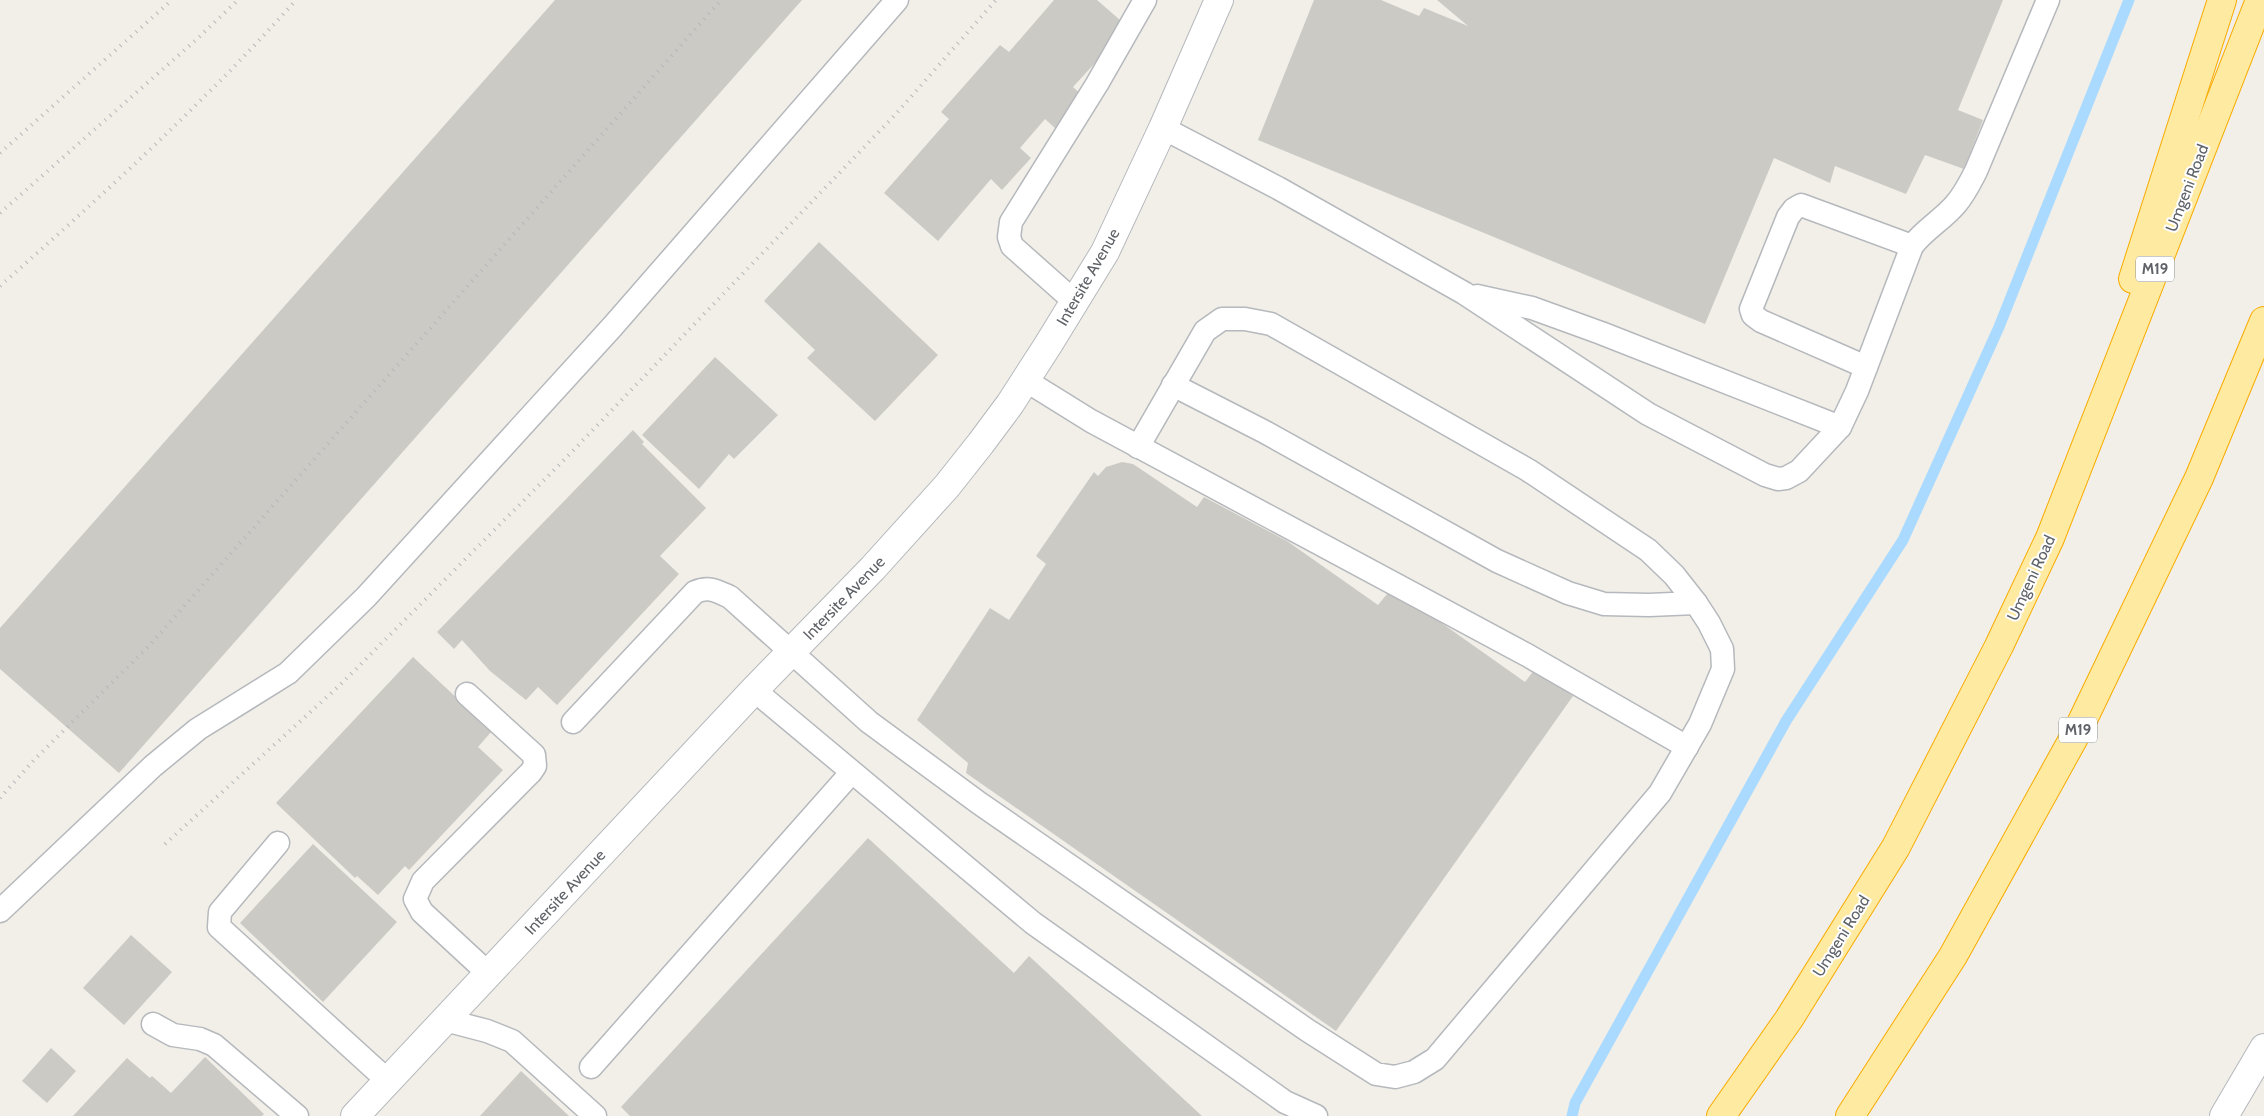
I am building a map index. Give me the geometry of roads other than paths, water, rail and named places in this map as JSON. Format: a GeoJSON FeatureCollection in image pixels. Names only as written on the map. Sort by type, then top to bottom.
{"type":"FeatureCollection","features":[{"type":"Feature","properties":{"kind":"highway"},"geometry":{"type":"LineString","coordinates":[[2050,538],[2222,0]]}},
{"type":"Feature","properties":{"kind":"highway","name":"Umgeni Road"},"geometry":{"type":"LineString","coordinates":[[1721,1116],[1789,1019],[1896,847],[2000,646],[2050,538],[2260,0]]}},
{"type":"Feature","properties":{"kind":"highway","name":"M19"},"geometry":{"type":"LineString","coordinates":[[1850,1116],[1953,956],[2077,732],[2199,478],[2264,321]]}},
{"type":"Feature","properties":{"kind":"street","name":"Intersite Avenue"},"geometry":{"type":"LineString","coordinates":[[355,1116],[754,690],[874,568],[947,486],[1010,404],[1105,252],[1163,128],[1219,0]]}},
{"type":"Feature","properties":{"kind":"street"},"geometry":{"type":"LineString","coordinates":[[2224,1116],[2264,1048]]}},
{"type":"Feature","properties":{"kind":"lane"},"geometry":{"type":"LineString","coordinates":[[0,911],[153,766],[198,729],[288,673],[366,597],[613,326],[897,0]]}},
{"type":"Feature","properties":{"kind":"lane"},"geometry":{"type":"LineString","coordinates":[[1075,302],[1012,246],[1009,237],[1011,222],[1097,84],[1145,0]]}},
{"type":"Feature","properties":{"kind":"lane"},"geometry":{"type":"LineString","coordinates":[[1163,128],[1278,188],[1464,293],[1648,414],[1765,476],[1778,479],[1786,478],[1799,471],[1840,427],[1857,391],[1912,246],[1921,234],[1954,206],[1966,191],[2048,0]]}},
{"type":"Feature","properties":{"kind":"lane"},"geometry":{"type":"LineString","coordinates":[[1866,367],[1761,321],[1751,309],[1788,217],[1794,209],[1801,205],[1912,246]]}},
{"type":"Feature","properties":{"kind":"lane"},"geometry":{"type":"LineString","coordinates":[[1464,293],[1532,308],[1592,329],[1840,427]]}},
{"type":"Feature","properties":{"kind":"lane"},"geometry":{"type":"LineString","coordinates":[[573,722],[695,592],[703,588],[714,589],[730,597],[869,722],[988,809],[1315,1035],[1376,1074],[1395,1077],[1414,1072],[1435,1059],[1660,793],[1700,724],[1723,669],[1722,648],[1709,622],[1696,603],[1674,575],[1648,550],[1528,470],[1271,324],[1245,319],[1222,319],[1205,332],[1138,446]]}},
{"type":"Feature","properties":{"kind":"lane"},"geometry":{"type":"LineString","coordinates":[[1025,380],[1091,422],[1527,655],[1687,747]]}},
{"type":"Feature","properties":{"kind":"lane"},"geometry":{"type":"LineString","coordinates":[[1173,385],[1263,431],[1497,561],[1568,593],[1604,604],[1648,606],[1696,603]]}},
{"type":"Feature","properties":{"kind":"lane"},"geometry":{"type":"LineString","coordinates":[[754,690],[1033,923],[1286,1102],[1316,1116]]}},
{"type":"Feature","properties":{"kind":"lane"},"geometry":{"type":"LineString","coordinates":[[467,694],[534,756],[535,766],[423,881],[415,899],[422,912],[489,974]]}},
{"type":"Feature","properties":{"kind":"lane"},"geometry":{"type":"LineString","coordinates":[[591,1067],[851,772]]}},
{"type":"Feature","properties":{"kind":"lane"},"geometry":{"type":"LineString","coordinates":[[278,843],[220,912],[219,927],[388,1081]]}},
{"type":"Feature","properties":{"kind":"lane"},"geometry":{"type":"LineString","coordinates":[[445,1020],[487,1031],[512,1041],[595,1116]]}},
{"type":"Feature","properties":{"kind":"lane"},"geometry":{"type":"LineString","coordinates":[[153,1024],[173,1035],[200,1040],[214,1045],[297,1116]]}},
{"type":"Feature","properties":{"kind":"waterway"},"geometry":{"type":"LineString","coordinates":[[1572,1116],[1575,1103],[1786,721],[1903,540],[1999,327],[2129,0]]}},
{"type":"Feature","properties":{"kind":"railway"},"geometry":{"type":"LineString","coordinates":[[0,153],[172,0]]}},
{"type":"Feature","properties":{"kind":"railway"},"geometry":{"type":"LineString","coordinates":[[0,213],[197,39],[238,0]]}},
{"type":"Feature","properties":{"kind":"railway"},"geometry":{"type":"LineString","coordinates":[[0,286],[152,148],[296,0]]}},
{"type":"Feature","properties":{"kind":"railway"},"geometry":{"type":"LineString","coordinates":[[0,798],[34,760],[148,647],[721,0]]}},
{"type":"Feature","properties":{"kind":"railway"},"geometry":{"type":"LineString","coordinates":[[165,844],[339,686],[564,460],[895,115],[996,0]]}}]}
